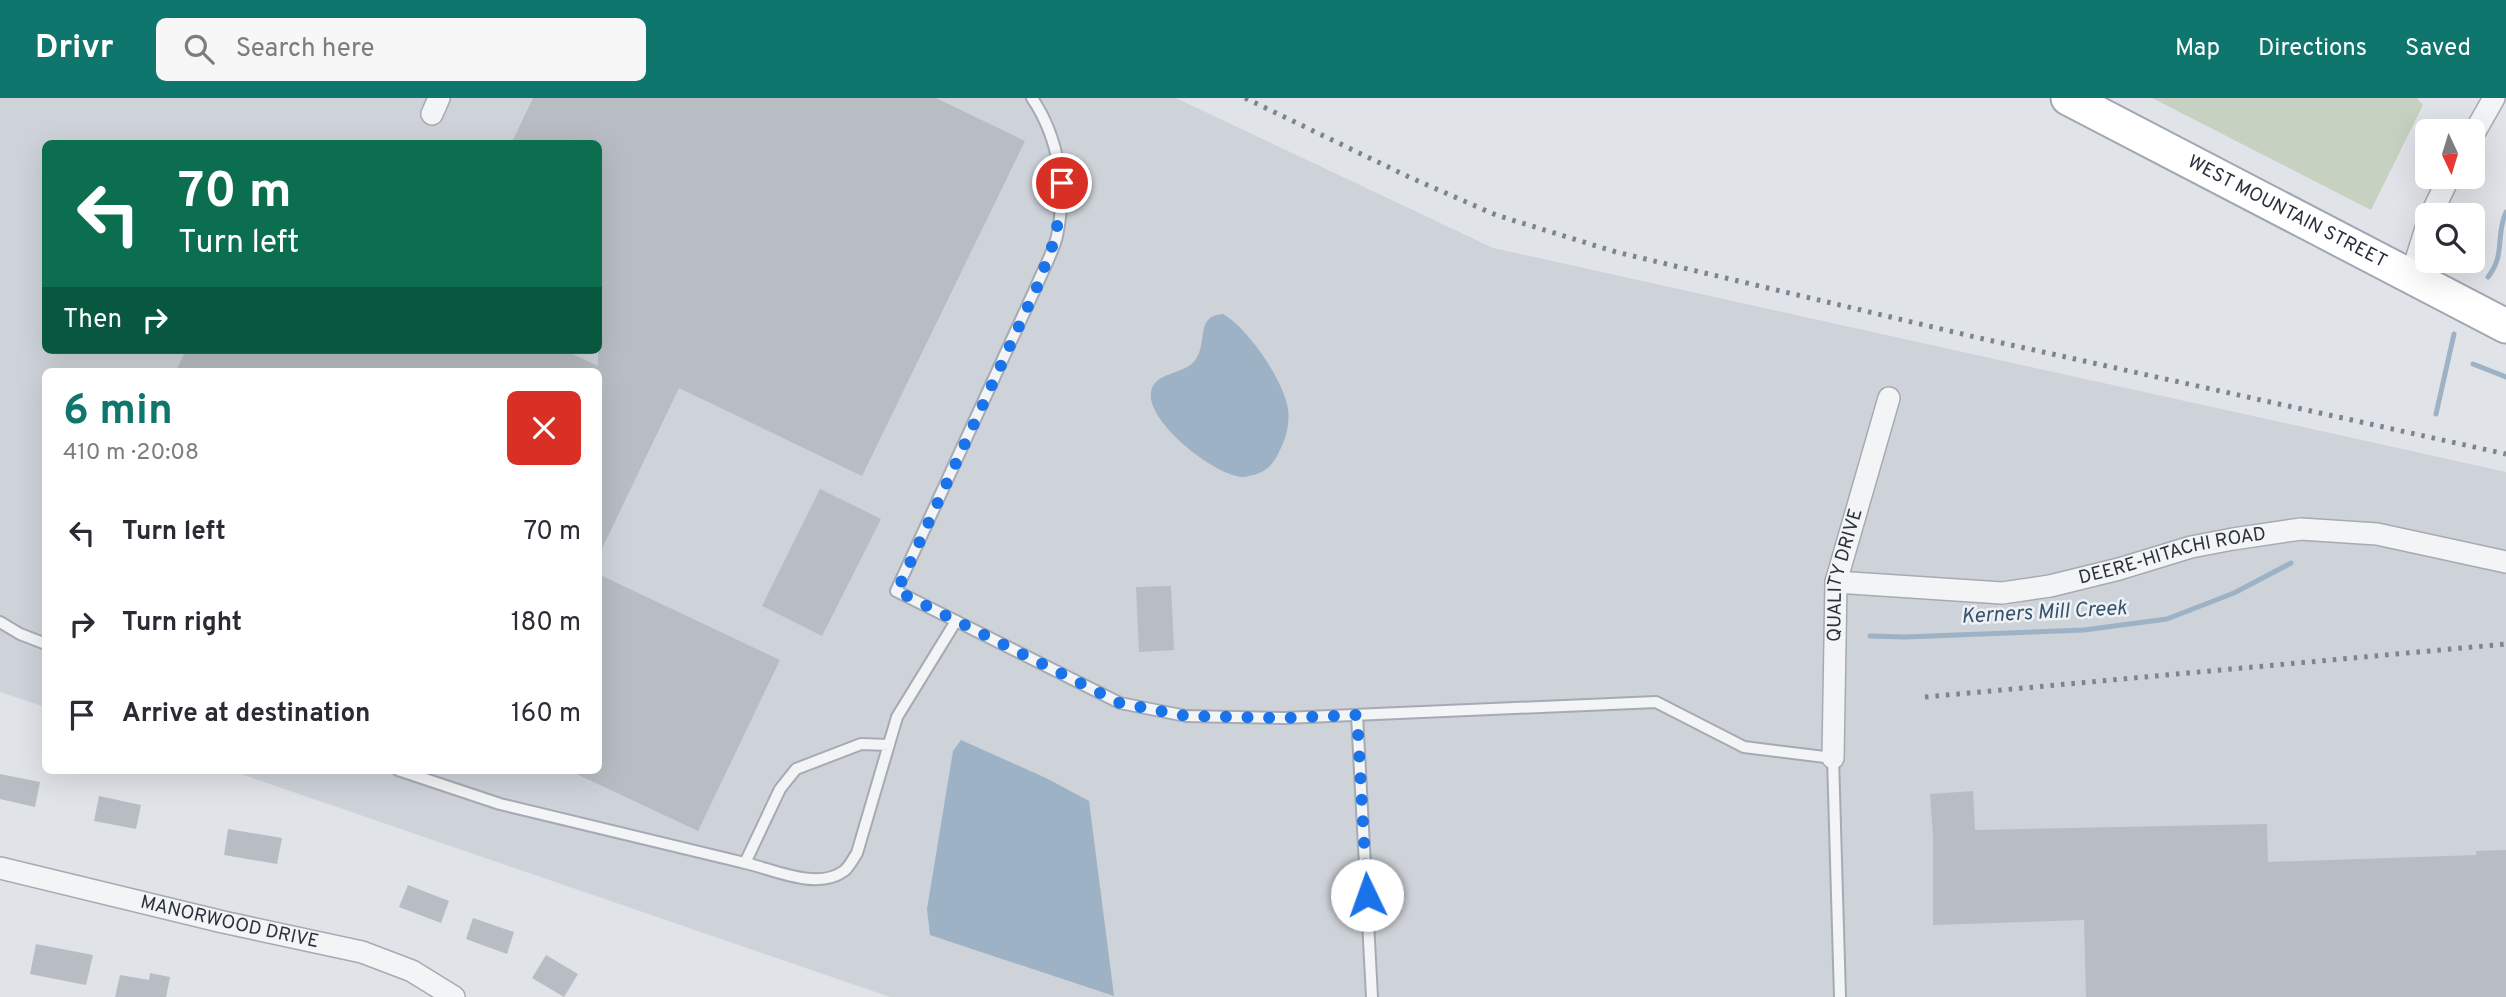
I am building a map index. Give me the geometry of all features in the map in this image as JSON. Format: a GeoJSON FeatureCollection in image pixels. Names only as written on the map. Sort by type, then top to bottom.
{"type":"FeatureCollection","features":[{"type":"Feature","properties":{"kind":"main road","name":"WEST MOUNTAIN STREET"},"geometry":{"type":"LineString","coordinates":[[2068,98],[2506,326]]}},
{"type":"Feature","properties":{"kind":"street"},"geometry":{"type":"LineString","coordinates":[[2482,119],[2494,98]]}},
{"type":"Feature","properties":{"kind":"street"},"geometry":{"type":"LineString","coordinates":[[2411,276],[2415,263]]}},
{"type":"Feature","properties":{"kind":"street","name":"QUALITY DRIVE"},"geometry":{"type":"LineString","coordinates":[[1833,758],[1836,582],[1889,398]]}},
{"type":"Feature","properties":{"kind":"street","name":"DEERE-HITACHI ROAD"},"geometry":{"type":"LineString","coordinates":[[1836,582],[2002,593],[2050,586],[2233,538],[2301,529],[2377,534],[2506,562]]}},
{"type":"Feature","properties":{"kind":"street","name":"MANORWOOD DRIVE"},"geometry":{"type":"LineString","coordinates":[[0,868],[223,922],[362,952],[412,971],[454,997]]}},
{"type":"Feature","properties":{"kind":"lane"},"geometry":{"type":"LineString","coordinates":[[1032,98],[1041,111],[1054,146],[1062,183],[1056,236],[1037,287],[897,591],[1120,703],[1186,716],[1284,718],[1656,702],[1744,747],[1833,758],[1840,997]]}},
{"type":"Feature","properties":{"kind":"lane"},"geometry":{"type":"LineString","coordinates":[[410,774],[500,804],[804,878],[832,876],[845,870],[857,853],[897,717],[956,621]]}},
{"type":"Feature","properties":{"kind":"lane"},"geometry":{"type":"LineString","coordinates":[[0,622],[42,642]]}},
{"type":"Feature","properties":{"kind":"lane"},"geometry":{"type":"LineString","coordinates":[[1357,715],[1372,997]]}},
{"type":"Feature","properties":{"kind":"lane"},"geometry":{"type":"LineString","coordinates":[[745,863],[780,789],[796,769],[861,744],[888,745]]}},
{"type":"Feature","properties":{"kind":"shaded area"},"geometry":{"type":"Polygon","coordinates":[[[0,98],[1176,98],[1493,248],[2506,472],[2506,997],[890,997],[241,774],[602,774],[602,368],[42,368],[42,706],[0,692],[0,98]]]}},
{"type":"Feature","properties":{"kind":"green space"},"geometry":{"type":"Polygon","coordinates":[[[2152,98],[2417,98],[2423,105],[2371,210],[2152,98]]]}},
{"type":"Feature","properties":{"kind":"water"},"geometry":{"type":"Polygon","coordinates":[[[1223,314],[1243,331],[1263,356],[1280,384],[1288,409],[1286,436],[1275,459],[1263,471],[1245,477],[1217,468],[1185,446],[1159,418],[1152,404],[1153,385],[1196,359],[1205,324],[1214,316],[1223,314]]]}},
{"type":"Feature","properties":{"kind":"water"},"geometry":{"type":"Polygon","coordinates":[[[961,740],[1046,778],[1089,801],[1114,996],[930,935],[927,909],[953,751],[961,740]]]}},
{"type":"Feature","properties":{"kind":"building"},"geometry":{"type":"Polygon","coordinates":[[[533,98],[936,98],[1025,141],[862,476],[679,388],[602,549],[602,368],[177,368],[184,354],[572,354],[598,366],[598,354],[602,354],[602,140],[513,140],[533,98]]]}},
{"type":"Feature","properties":{"kind":"building"},"geometry":{"type":"Polygon","coordinates":[[[820,489],[881,519],[822,636],[762,606],[820,489]]]}},
{"type":"Feature","properties":{"kind":"building"},"geometry":{"type":"Polygon","coordinates":[[[602,576],[780,660],[698,831],[577,774],[602,774],[602,576]]]}},
{"type":"Feature","properties":{"kind":"building"},"geometry":{"type":"Polygon","coordinates":[[[1171,586],[1174,650],[1139,652],[1136,587],[1171,586]]]}},
{"type":"Feature","properties":{"kind":"building"},"geometry":{"type":"Polygon","coordinates":[[[0,774],[40,782],[35,807],[0,799],[0,774]]]}},
{"type":"Feature","properties":{"kind":"building"},"geometry":{"type":"Polygon","coordinates":[[[1973,791],[1975,830],[2267,824],[2268,862],[2476,855],[2476,851],[2506,850],[2506,997],[2086,997],[2084,920],[1933,925],[1930,794],[1973,791]]]}},
{"type":"Feature","properties":{"kind":"building"},"geometry":{"type":"Polygon","coordinates":[[[99,796],[141,805],[136,829],[94,821],[99,796]]]}},
{"type":"Feature","properties":{"kind":"building"},"geometry":{"type":"Polygon","coordinates":[[[228,829],[282,838],[277,864],[224,855],[228,829]]]}},
{"type":"Feature","properties":{"kind":"building"},"geometry":{"type":"Polygon","coordinates":[[[408,885],[449,901],[441,923],[399,907],[408,885]]]}},
{"type":"Feature","properties":{"kind":"building"},"geometry":{"type":"Polygon","coordinates":[[[473,918],[514,932],[507,954],[466,939],[473,918]]]}},
{"type":"Feature","properties":{"kind":"building"},"geometry":{"type":"Polygon","coordinates":[[[36,944],[93,955],[86,985],[30,974],[36,944]]]}},
{"type":"Feature","properties":{"kind":"building"},"geometry":{"type":"Polygon","coordinates":[[[546,955],[578,974],[564,997],[532,978],[546,955]]]}},
{"type":"Feature","properties":{"kind":"building"},"geometry":{"type":"Polygon","coordinates":[[[150,973],[170,977],[166,997],[115,997],[120,975],[149,980],[150,973]]]}},
{"type":"Feature","properties":{"kind":"waterway","name":"Kerners Mill Creek"},"geometry":{"type":"LineString","coordinates":[[2488,277],[2497,261],[2506,212]]}},
{"type":"Feature","properties":{"kind":"waterway","name":"Kerners Mill Creek"},"geometry":{"type":"LineString","coordinates":[[2436,414],[2454,334]]}},
{"type":"Feature","properties":{"kind":"waterway"},"geometry":{"type":"LineString","coordinates":[[2473,364],[2506,377]]}},
{"type":"Feature","properties":{"kind":"waterway","name":"Kerners Mill Creek"},"geometry":{"type":"LineString","coordinates":[[1870,636],[2084,630],[2167,619],[2234,593],[2291,563]]}},
{"type":"Feature","properties":{"kind":"railway"},"geometry":{"type":"LineString","coordinates":[[1245,98],[1409,177],[1496,215],[1616,252],[1975,337],[2506,454]]}},
{"type":"Feature","properties":{"kind":"railway"},"geometry":{"type":"LineString","coordinates":[[1925,697],[2506,644]]}},
{"type":"Feature","properties":{"kind":"route"},"geometry":{"type":"LineString","coordinates":[[1062,183],[1056,236],[1037,287],[897,591],[1120,703],[1186,716],[1284,718],[1357,715],[1367,895]]}}]}
